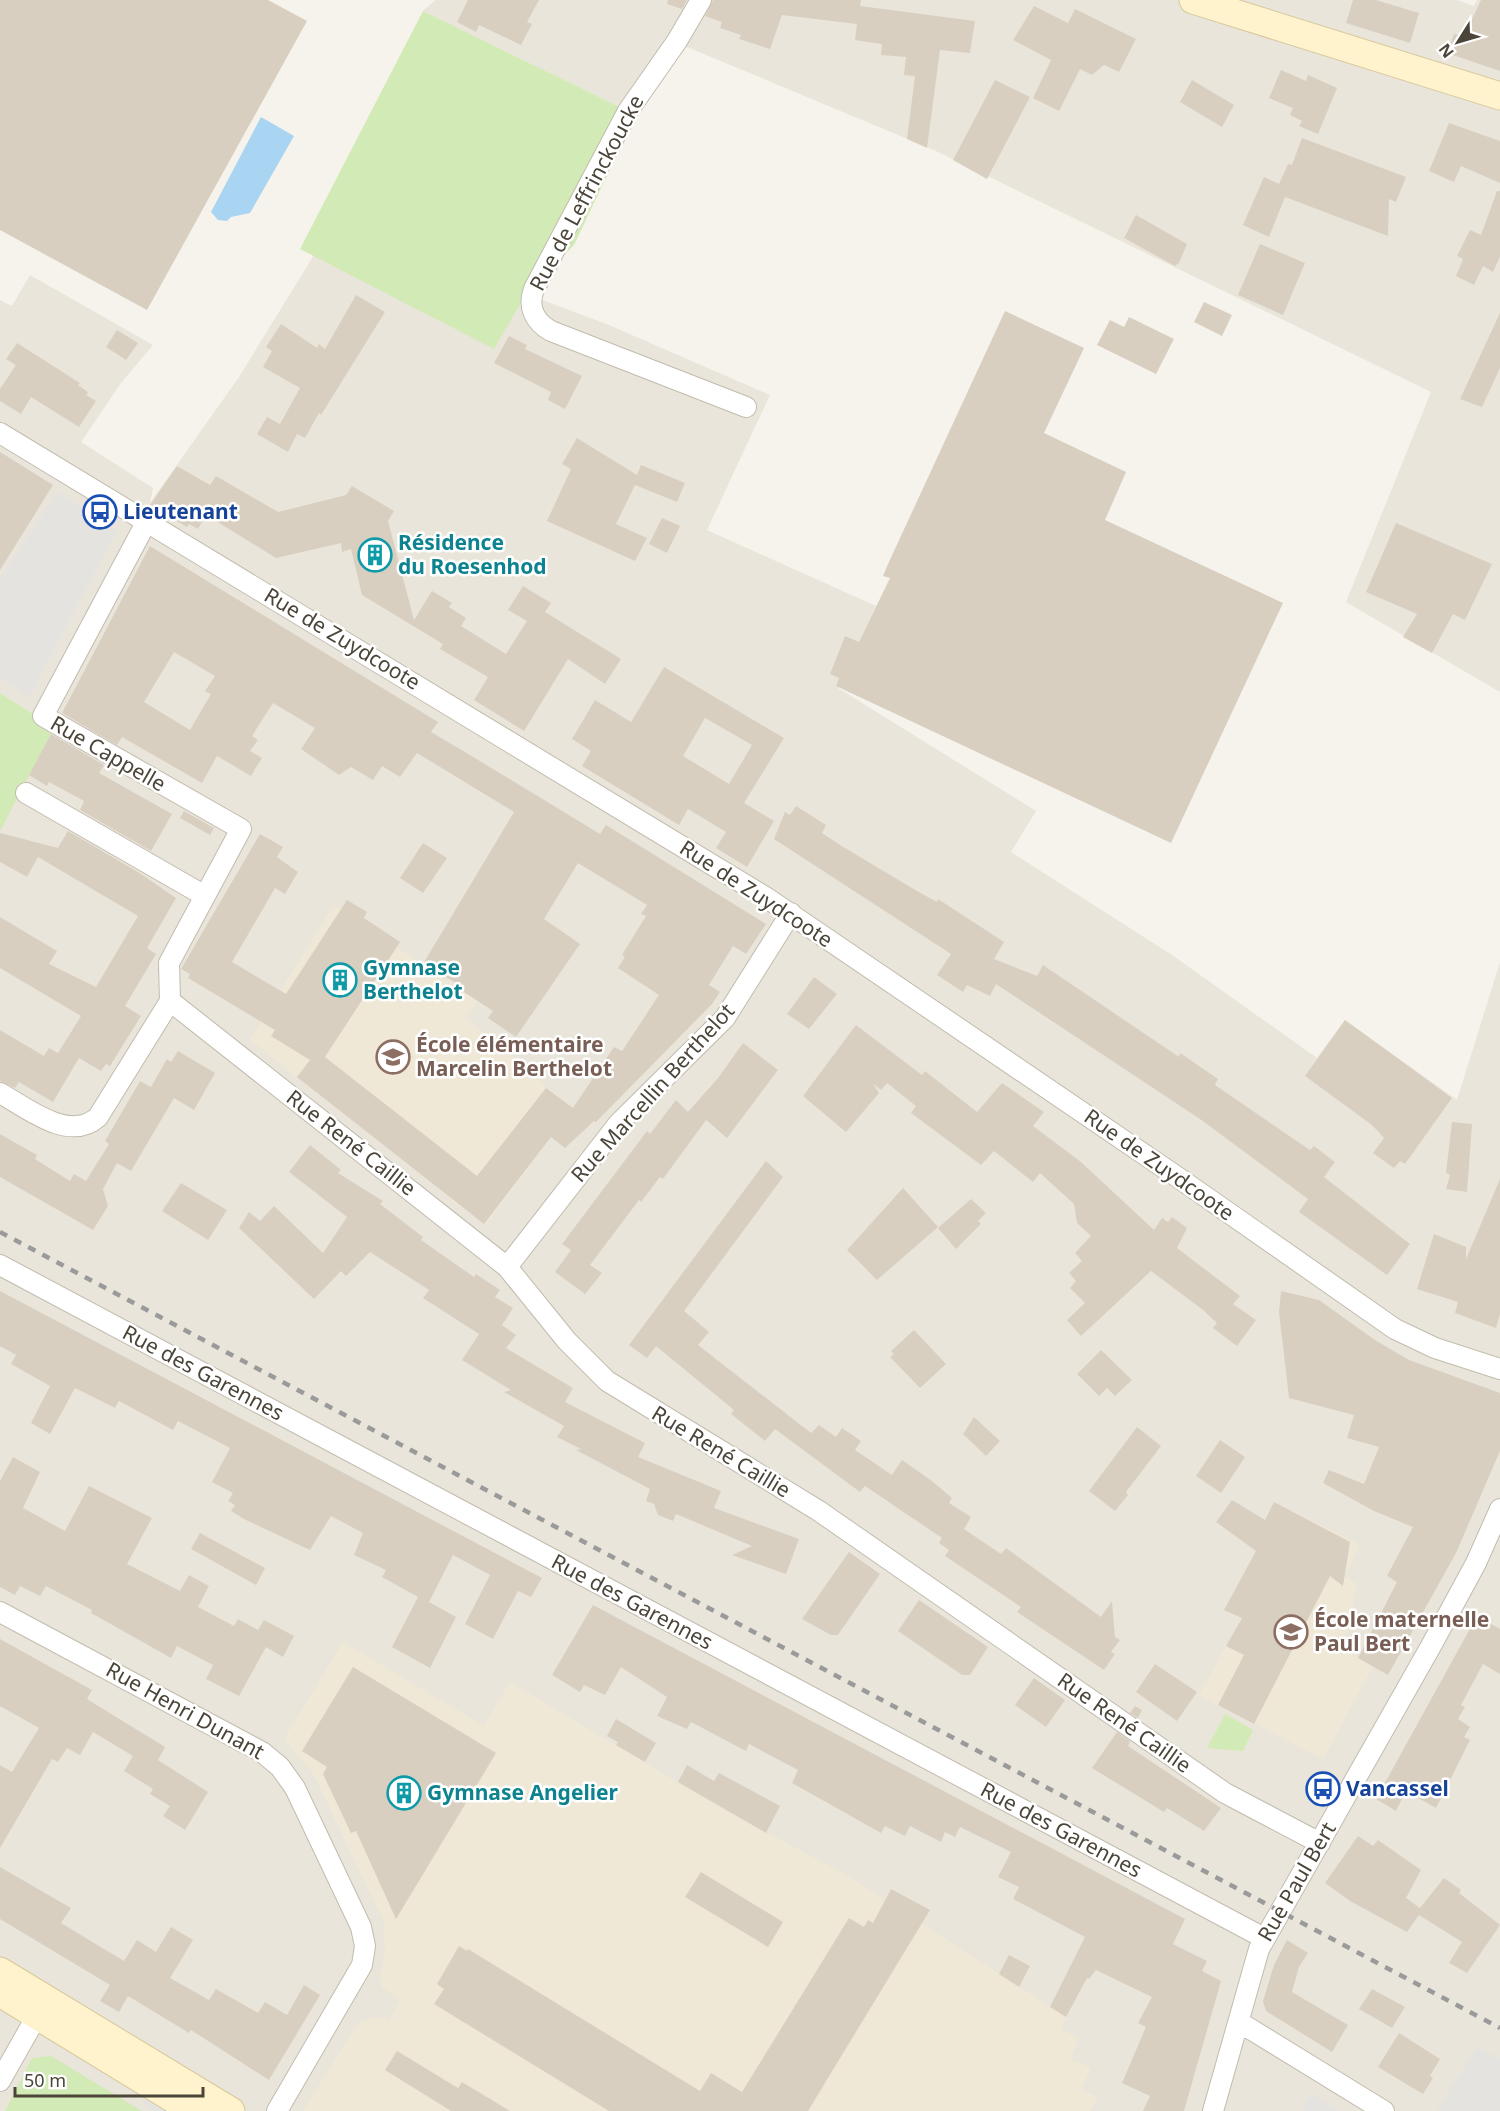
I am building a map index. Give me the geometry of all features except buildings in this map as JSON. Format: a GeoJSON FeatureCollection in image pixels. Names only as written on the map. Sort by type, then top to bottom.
{"type":"FeatureCollection","features":[{"type":"Feature","properties":{"kind":"main road"},"geometry":{"type":"LineString","coordinates":[[1193,0],[1500,96]]}},
{"type":"Feature","properties":{"kind":"main road"},"geometry":{"type":"LineString","coordinates":[[0,1971],[42,2008],[193,2111]]}},
{"type":"Feature","properties":{"kind":"main road"},"geometry":{"type":"LineString","coordinates":[[0,1993],[42,2008],[231,2111]]}},
{"type":"Feature","properties":{"kind":"street","name":"Rue de Leffrinckoucke"},"geometry":{"type":"LineString","coordinates":[[701,0],[677,41],[628,111],[534,289],[531,303],[538,321],[550,332],[746,407]]}},
{"type":"Feature","properties":{"kind":"street","name":"Rue de Zuydcoote"},"geometry":{"type":"LineString","coordinates":[[0,433],[791,913],[1176,1176],[1364,1310],[1419,1342],[1500,1369]]}},
{"type":"Feature","properties":{"kind":"street","name":"Rue Cappelle"},"geometry":{"type":"LineString","coordinates":[[147,521],[43,717],[241,829],[205,896]]}},
{"type":"Feature","properties":{"kind":"street"},"geometry":{"type":"LineString","coordinates":[[0,1092],[57,1124],[77,1127],[89,1124],[102,1113],[170,1001],[169,963],[205,896],[26,793]]}},
{"type":"Feature","properties":{"kind":"street","name":"Rue Marcellin Berthelot"},"geometry":{"type":"LineString","coordinates":[[507,1267],[620,1123],[725,1018],[791,913]]}},
{"type":"Feature","properties":{"kind":"street","name":"Rue René Caillie"},"geometry":{"type":"LineString","coordinates":[[170,1001],[507,1267],[567,1341],[607,1381],[833,1521],[1225,1793],[1320,1843]]}},
{"type":"Feature","properties":{"kind":"street","name":"Rue des Garennes"},"geometry":{"type":"LineString","coordinates":[[0,1265],[1264,1938]]}},
{"type":"Feature","properties":{"kind":"street","name":"Rue Paul Bert"},"geometry":{"type":"LineString","coordinates":[[1214,2111],[1251,1969],[1264,1938],[1320,1843],[1476,1563],[1500,1509]]}},
{"type":"Feature","properties":{"kind":"street","name":"Rue Henri Dunant"},"geometry":{"type":"LineString","coordinates":[[0,1612],[273,1759],[295,1788],[356,1917],[365,1946],[362,1965],[277,2111]]}},
{"type":"Feature","properties":{"kind":"street"},"geometry":{"type":"LineString","coordinates":[[0,2081],[42,2008]]}},
{"type":"Feature","properties":{"kind":"street"},"geometry":{"type":"LineString","coordinates":[[1239,2022],[1384,2111]]}},
{"type":"Feature","properties":{"kind":"shaded area"},"geometry":{"type":"Polygon","coordinates":[[[435,0],[1457,0],[1474,6],[1477,0],[1500,0],[1500,692],[1346,602],[1431,392],[934,150],[687,47],[673,57],[636,115],[423,11],[435,0]]]}},
{"type":"Feature","properties":{"kind":"shaded area"},"geometry":{"type":"Polygon","coordinates":[[[314,255],[492,347],[526,294],[609,325],[770,395],[707,530],[876,606],[838,688],[1036,811],[1011,852],[1172,955],[1317,1058],[1345,1020],[1457,1100],[1500,962],[1500,2111],[0,2111],[0,300],[12,306],[30,275],[153,345],[121,383],[81,442],[153,488],[150,503],[239,377],[314,255]]]}},
{"type":"Feature","properties":{"kind":"shaded area"},"geometry":{"type":"Polygon","coordinates":[[[57,492],[117,530],[29,697],[0,678],[0,578],[57,492]]]}},
{"type":"Feature","properties":{"kind":"shaded area","name":"École élémentaire Marcelin Berthelot"},"geometry":{"type":"Polygon","coordinates":[[[334,905],[477,1001],[465,1018],[536,1074],[546,1088],[573,1108],[486,1224],[451,1201],[452,1199],[250,1040],[334,905]]]}},
{"type":"Feature","properties":{"kind":"shaded area","name":"École maternelle Paul Bert"},"geometry":{"type":"Polygon","coordinates":[[[1274,1502],[1360,1545],[1344,1576],[1357,1584],[1343,1650],[1373,1666],[1323,1759],[1199,1695],[1274,1559],[1251,1546],[1274,1502]]]}},
{"type":"Feature","properties":{"kind":"shaded area"},"geometry":{"type":"Polygon","coordinates":[[[343,1642],[484,1726],[510,1682],[717,1806],[850,1877],[1066,2017],[1061,2029],[1079,2038],[1070,2059],[1091,2068],[1081,2089],[1098,2097],[1090,2111],[303,2111],[358,2023],[371,2018],[383,2017],[389,2020],[400,2000],[382,1987],[380,1979],[385,1952],[384,1922],[313,1773],[284,1739],[343,1642]]]}},
{"type":"Feature","properties":{"kind":"shaded area"},"geometry":{"type":"Polygon","coordinates":[[[1477,2047],[1500,2059],[1500,2111],[1437,2111],[1477,2047]]]}},
{"type":"Feature","properties":{"kind":"shaded area"},"geometry":{"type":"Polygon","coordinates":[[[1312,2094],[1340,2111],[1301,2111],[1312,2094]]]}},
{"type":"Feature","properties":{"kind":"shaded area"},"geometry":{"type":"Polygon","coordinates":[[[142,2095],[168,2111],[154,2111],[144,2105],[142,2095]]]}},
{"type":"Feature","properties":{"kind":"green space"},"geometry":{"type":"Polygon","coordinates":[[[423,11],[636,115],[574,245],[526,294],[494,349],[300,249],[423,11]]]}},
{"type":"Feature","properties":{"kind":"green space"},"geometry":{"type":"Polygon","coordinates":[[[0,693],[54,728],[0,831],[0,693]]]}},
{"type":"Feature","properties":{"kind":"green space"},"geometry":{"type":"Polygon","coordinates":[[[1225,1714],[1253,1730],[1243,1751],[1207,1748],[1225,1714]]]}},
{"type":"Feature","properties":{"kind":"green space"},"geometry":{"type":"Polygon","coordinates":[[[51,2056],[142,2111],[5,2111],[32,2058],[51,2056]]]}},
{"type":"Feature","properties":{"kind":"water"},"geometry":{"type":"Polygon","coordinates":[[[261,117],[294,136],[250,213],[231,217],[227,221],[218,220],[211,212],[261,117]]]}},
{"type":"Feature","properties":{"kind":"railway"},"geometry":{"type":"LineString","coordinates":[[0,1232],[1500,2028]]}},
{"type":"Feature","properties":{"kind":"place","name":"Lieutenant"},"geometry":{"type":"Point","coordinates":[100,512]}},
{"type":"Feature","properties":{"kind":"place","name":"Résidence du Roesenhod"},"geometry":{"type":"Point","coordinates":[375,555]}},
{"type":"Feature","properties":{"kind":"place","name":"Gymnase Berthelot"},"geometry":{"type":"Point","coordinates":[340,980]}},
{"type":"Feature","properties":{"kind":"place","name":"École élémentaire Marcelin Berthelot"},"geometry":{"type":"Point","coordinates":[393,1057]}},
{"type":"Feature","properties":{"kind":"place","name":"École maternelle Paul Bert"},"geometry":{"type":"Point","coordinates":[1291,1632]}},
{"type":"Feature","properties":{"kind":"place","name":"Vancassel"},"geometry":{"type":"Point","coordinates":[1323,1789]}},
{"type":"Feature","properties":{"kind":"place","name":"Gymnase Angelier"},"geometry":{"type":"Point","coordinates":[404,1793]}}]}
